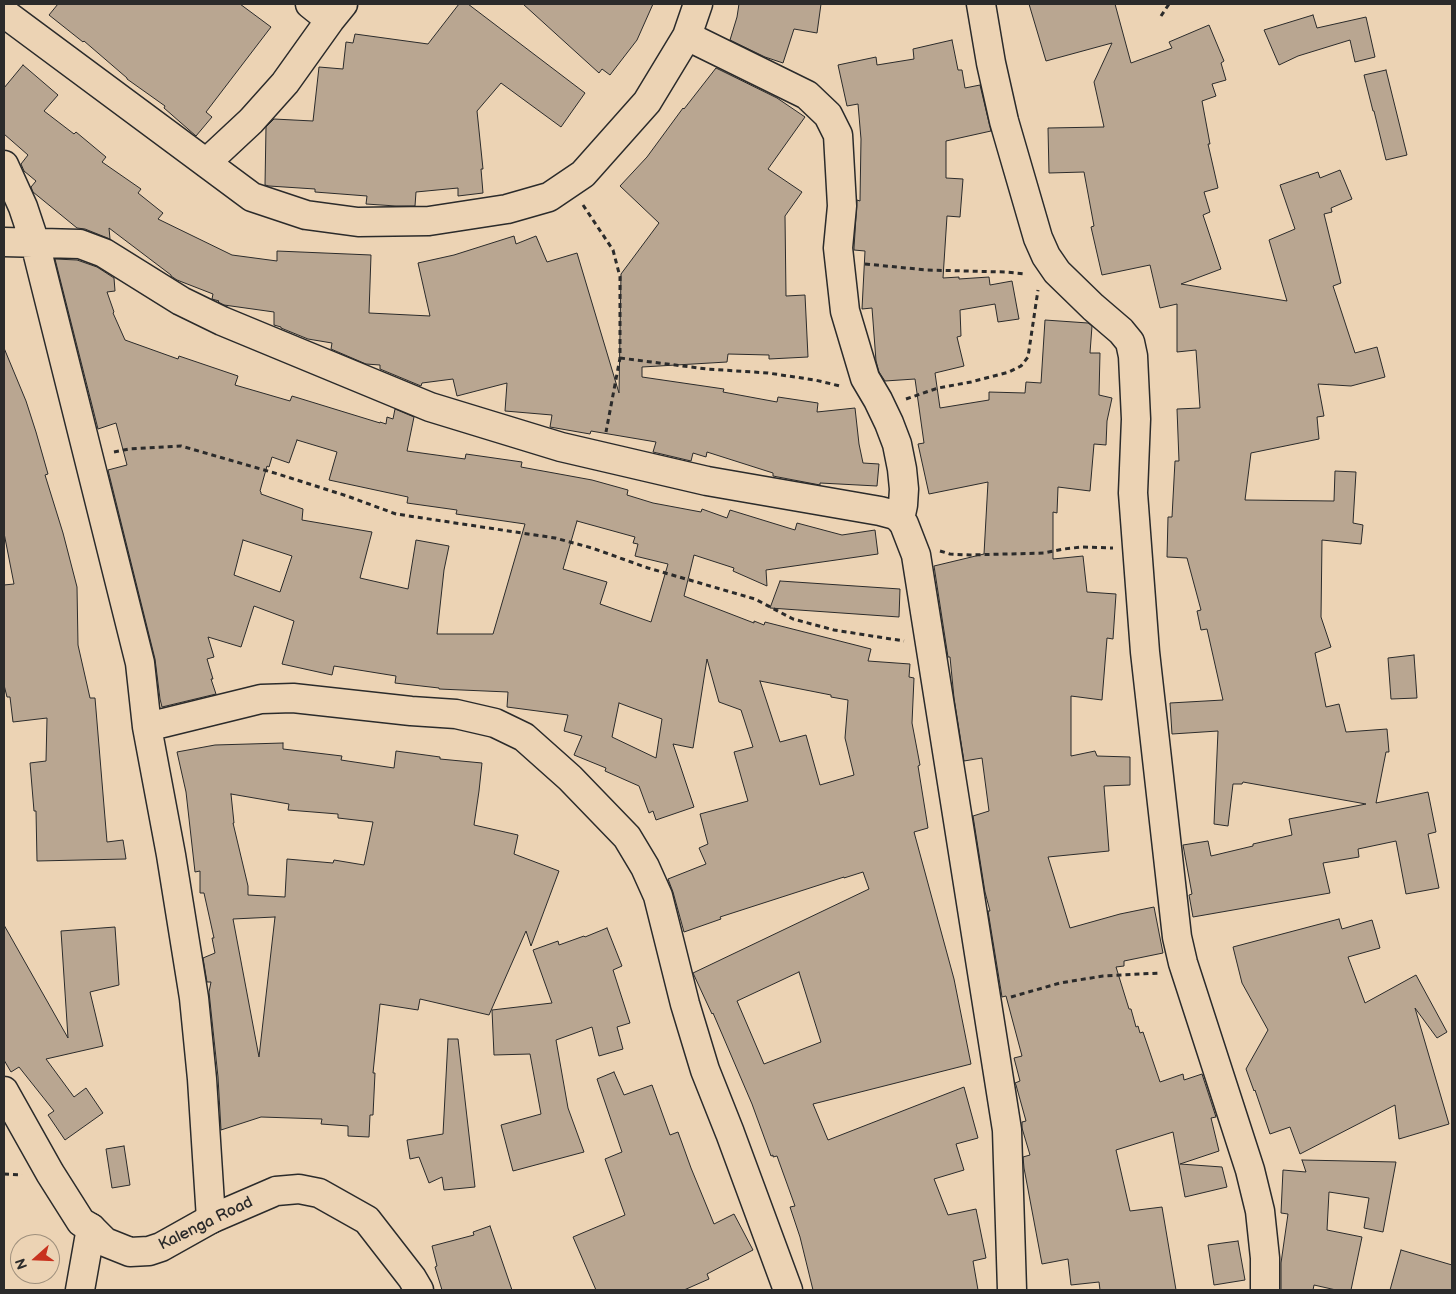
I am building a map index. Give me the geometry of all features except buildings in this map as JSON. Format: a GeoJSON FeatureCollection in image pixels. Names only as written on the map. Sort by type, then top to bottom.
{"type":"FeatureCollection","features":[{"type":"Feature","properties":{"kind":"street"},"geometry":{"type":"LineString","coordinates":[[4,15],[252,198],[306,215],[358,222],[429,221],[507,209],[549,197],[584,174],[648,102],[687,36],[698,4]]}},
{"type":"Feature","properties":{"kind":"street"},"geometry":{"type":"LineString","coordinates":[[981,4],[991,63],[1004,121],[1038,238],[1043,266],[1056,272],[1121,331],[1130,342],[1136,419],[1133,494],[1145,652],[1177,937],[1186,973],[1250,1170],[1260,1211],[1265,1258],[1265,1290]]}},
{"type":"Feature","properties":{"kind":"street"},"geometry":{"type":"LineString","coordinates":[[206,163],[251,121],[285,83],[328,9]]}},
{"type":"Feature","properties":{"kind":"street"},"geometry":{"type":"LineString","coordinates":[[687,36],[807,95],[828,115],[838,135],[842,206],[838,248],[846,311],[865,378],[878,400],[897,444],[902,469],[905,529]]}},
{"type":"Feature","properties":{"kind":"street"},"geometry":{"type":"LineString","coordinates":[[4,165],[23,207],[35,243],[140,663],[147,727],[171,855],[194,998],[202,1079],[211,1219]]}},
{"type":"Feature","properties":{"kind":"street"},"geometry":{"type":"LineString","coordinates":[[4,242],[80,244],[104,253],[181,301],[222,321],[430,407],[560,447],[707,482],[895,515],[905,529],[916,555],[1007,1130],[1012,1290]]}},
{"type":"Feature","properties":{"kind":"street"},"geometry":{"type":"LineString","coordinates":[[147,727],[260,699],[293,698],[456,714],[495,723],[524,737],[570,778],[627,838],[646,867],[658,896],[685,1004],[705,1070],[788,1290]]}},
{"type":"Feature","properties":{"kind":"street","name":"Kalenga Road"},"geometry":{"type":"LineString","coordinates":[[4,1091],[50,1173],[81,1222],[91,1228],[105,1242],[130,1252],[149,1251],[161,1247],[211,1219],[276,1191],[299,1189],[319,1193],[367,1220],[412,1278],[419,1290]]}},
{"type":"Feature","properties":{"kind":"street"},"geometry":{"type":"LineString","coordinates":[[80,1290],[91,1228]]}},
{"type":"Feature","properties":{"kind":"path"},"geometry":{"type":"LineString","coordinates":[[1161,16],[1169,4]]}},
{"type":"Feature","properties":{"kind":"path"},"geometry":{"type":"LineString","coordinates":[[568,184],[613,250],[620,277],[620,358],[601,457]]}},
{"type":"Feature","properties":{"kind":"path"},"geometry":{"type":"LineString","coordinates":[[840,262],[927,270],[1004,272],[1043,266],[1028,357],[1021,366],[1009,372],[938,388],[904,400],[878,400]]}},
{"type":"Feature","properties":{"kind":"path"},"geometry":{"type":"LineString","coordinates":[[620,358],[706,369],[768,373],[841,386]]}},
{"type":"Feature","properties":{"kind":"path"},"geometry":{"type":"LineString","coordinates":[[89,458],[129,449],[181,446],[347,496],[396,514],[555,538],[592,548],[656,571],[755,599],[793,619],[834,630],[931,646]]}},
{"type":"Feature","properties":{"kind":"path"},"geometry":{"type":"LineString","coordinates":[[905,529],[950,554],[970,556],[1044,553],[1082,547],[1118,548],[1137,541]]}},
{"type":"Feature","properties":{"kind":"path"},"geometry":{"type":"LineString","coordinates":[[987,1004],[1060,983],[1102,976],[1186,973]]}}]}
